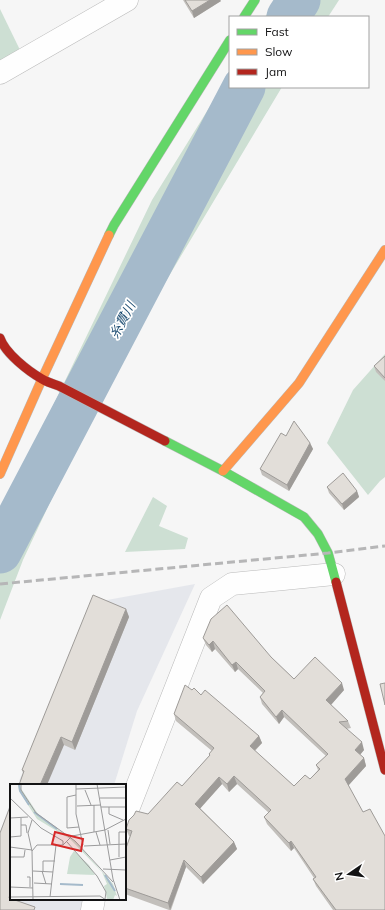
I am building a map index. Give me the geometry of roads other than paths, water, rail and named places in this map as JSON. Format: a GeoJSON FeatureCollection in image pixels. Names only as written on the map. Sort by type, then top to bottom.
{"type":"FeatureCollection","features":[{"type":"Feature","properties":{"kind":"street"},"geometry":{"type":"LineString","coordinates":[[0,73],[127,0]]}},
{"type":"Feature","properties":{"kind":"street"},"geometry":{"type":"LineString","coordinates":[[245,16],[255,0]]}},
{"type":"Feature","properties":{"kind":"street"},"geometry":{"type":"LineString","coordinates":[[0,474],[42,379],[114,225],[229,42]]}},
{"type":"Feature","properties":{"kind":"street"},"geometry":{"type":"LineString","coordinates":[[223,471],[299,383],[385,250]]}},
{"type":"Feature","properties":{"kind":"street"},"geometry":{"type":"LineString","coordinates":[[0,338],[2,344],[12,356],[42,379],[59,386],[223,471],[304,517],[318,534],[328,553],[385,770]]}},
{"type":"Feature","properties":{"kind":"street"},"geometry":{"type":"LineString","coordinates":[[126,814],[211,598],[232,584],[334,574]]}},
{"type":"Feature","properties":{"kind":"street"},"geometry":{"type":"LineString","coordinates":[[92,910],[94,900]]}},
{"type":"Feature","properties":{"kind":"waterway","name":"糸貫川"},"geometry":{"type":"LineString","coordinates":[[289,16],[299,0]]}},
{"type":"Feature","properties":{"kind":"waterway","name":"糸貫川"},"geometry":{"type":"LineString","coordinates":[[0,552],[243,88]]}},
{"type":"Feature","properties":{"kind":"railway"},"geometry":{"type":"LineString","coordinates":[[0,584],[328,553],[385,546]]}}]}
